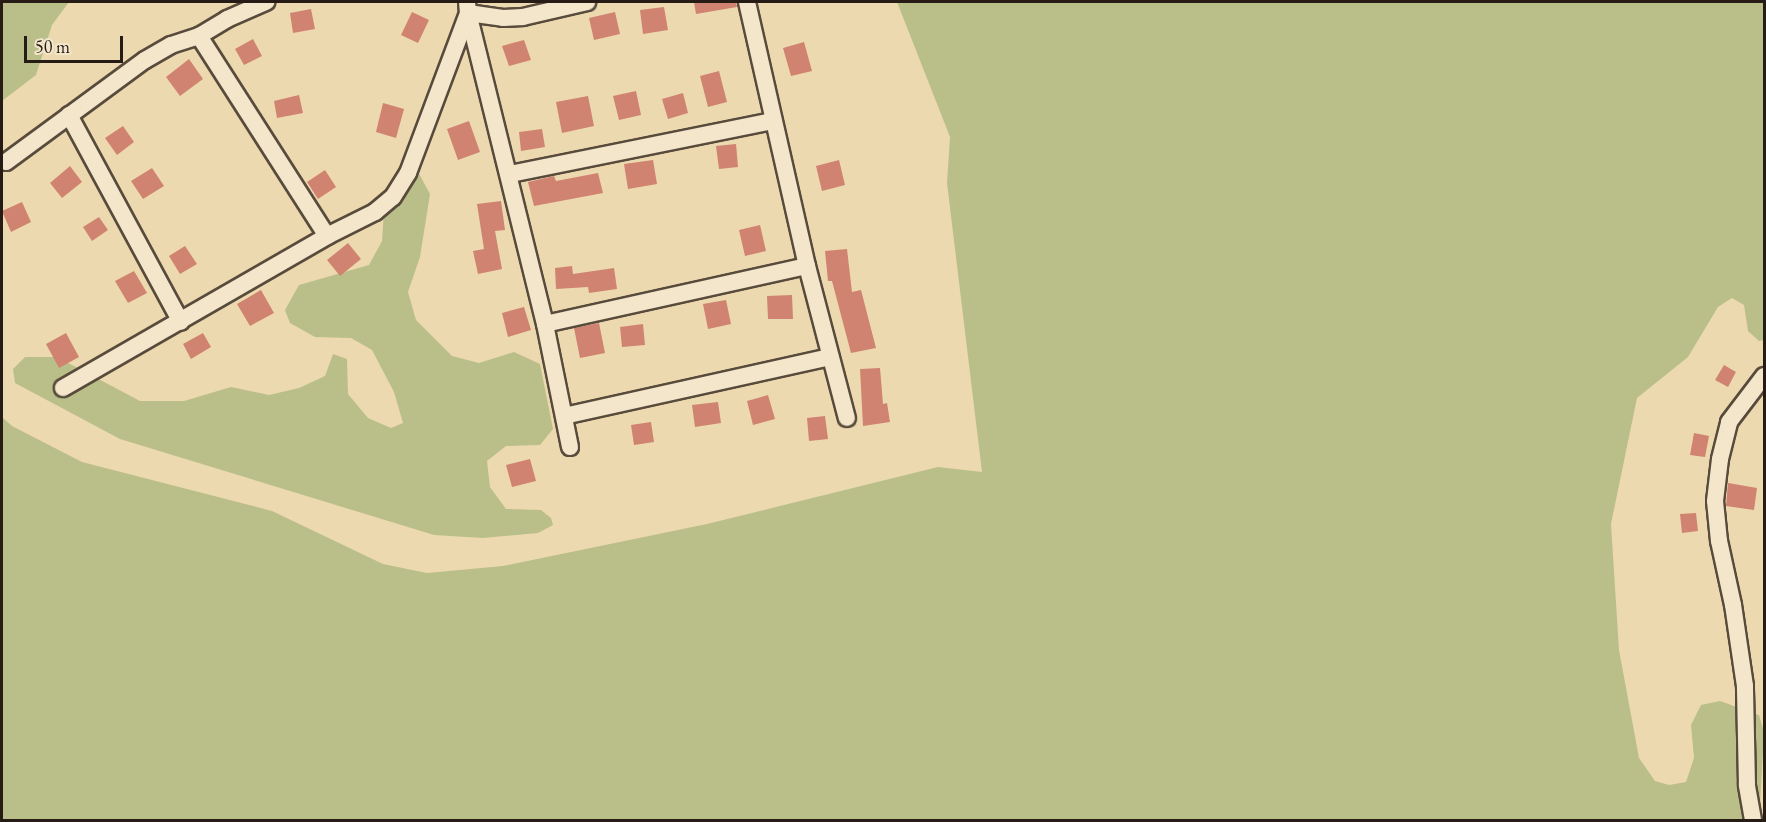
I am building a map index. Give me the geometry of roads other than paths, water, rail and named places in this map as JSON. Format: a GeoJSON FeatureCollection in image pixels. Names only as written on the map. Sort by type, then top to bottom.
{"type":"FeatureCollection","features":[{"type":"Feature","properties":{"kind":"street"},"geometry":{"type":"LineString","coordinates":[[6,162],[145,60],[171,45],[199,36],[227,19],[266,2]]}},
{"type":"Feature","properties":{"kind":"street"},"geometry":{"type":"LineString","coordinates":[[468,7],[503,18],[523,17],[587,2]]}},
{"type":"Feature","properties":{"kind":"street"},"geometry":{"type":"LineString","coordinates":[[747,2],[807,266],[847,418]]}},
{"type":"Feature","properties":{"kind":"street"},"geometry":{"type":"LineString","coordinates":[[468,7],[545,324],[570,447]]}},
{"type":"Feature","properties":{"kind":"street"},"geometry":{"type":"LineString","coordinates":[[63,388],[327,236],[375,212],[393,197],[408,173],[468,7]]}},
{"type":"Feature","properties":{"kind":"street"},"geometry":{"type":"LineString","coordinates":[[199,36],[327,236]]}},
{"type":"Feature","properties":{"kind":"street"},"geometry":{"type":"LineString","coordinates":[[69,115],[181,322]]}},
{"type":"Feature","properties":{"kind":"street"},"geometry":{"type":"LineString","coordinates":[[510,174],[773,121]]}},
{"type":"Feature","properties":{"kind":"street"},"geometry":{"type":"LineString","coordinates":[[545,324],[807,266]]}},
{"type":"Feature","properties":{"kind":"street"},"geometry":{"type":"LineString","coordinates":[[564,416],[831,357]]}},
{"type":"Feature","properties":{"kind":"street"},"geometry":{"type":"LineString","coordinates":[[1754,820],[1747,785],[1746,686],[1733,605],[1719,541],[1715,501],[1720,459],[1729,422],[1764,376]]}}]}
